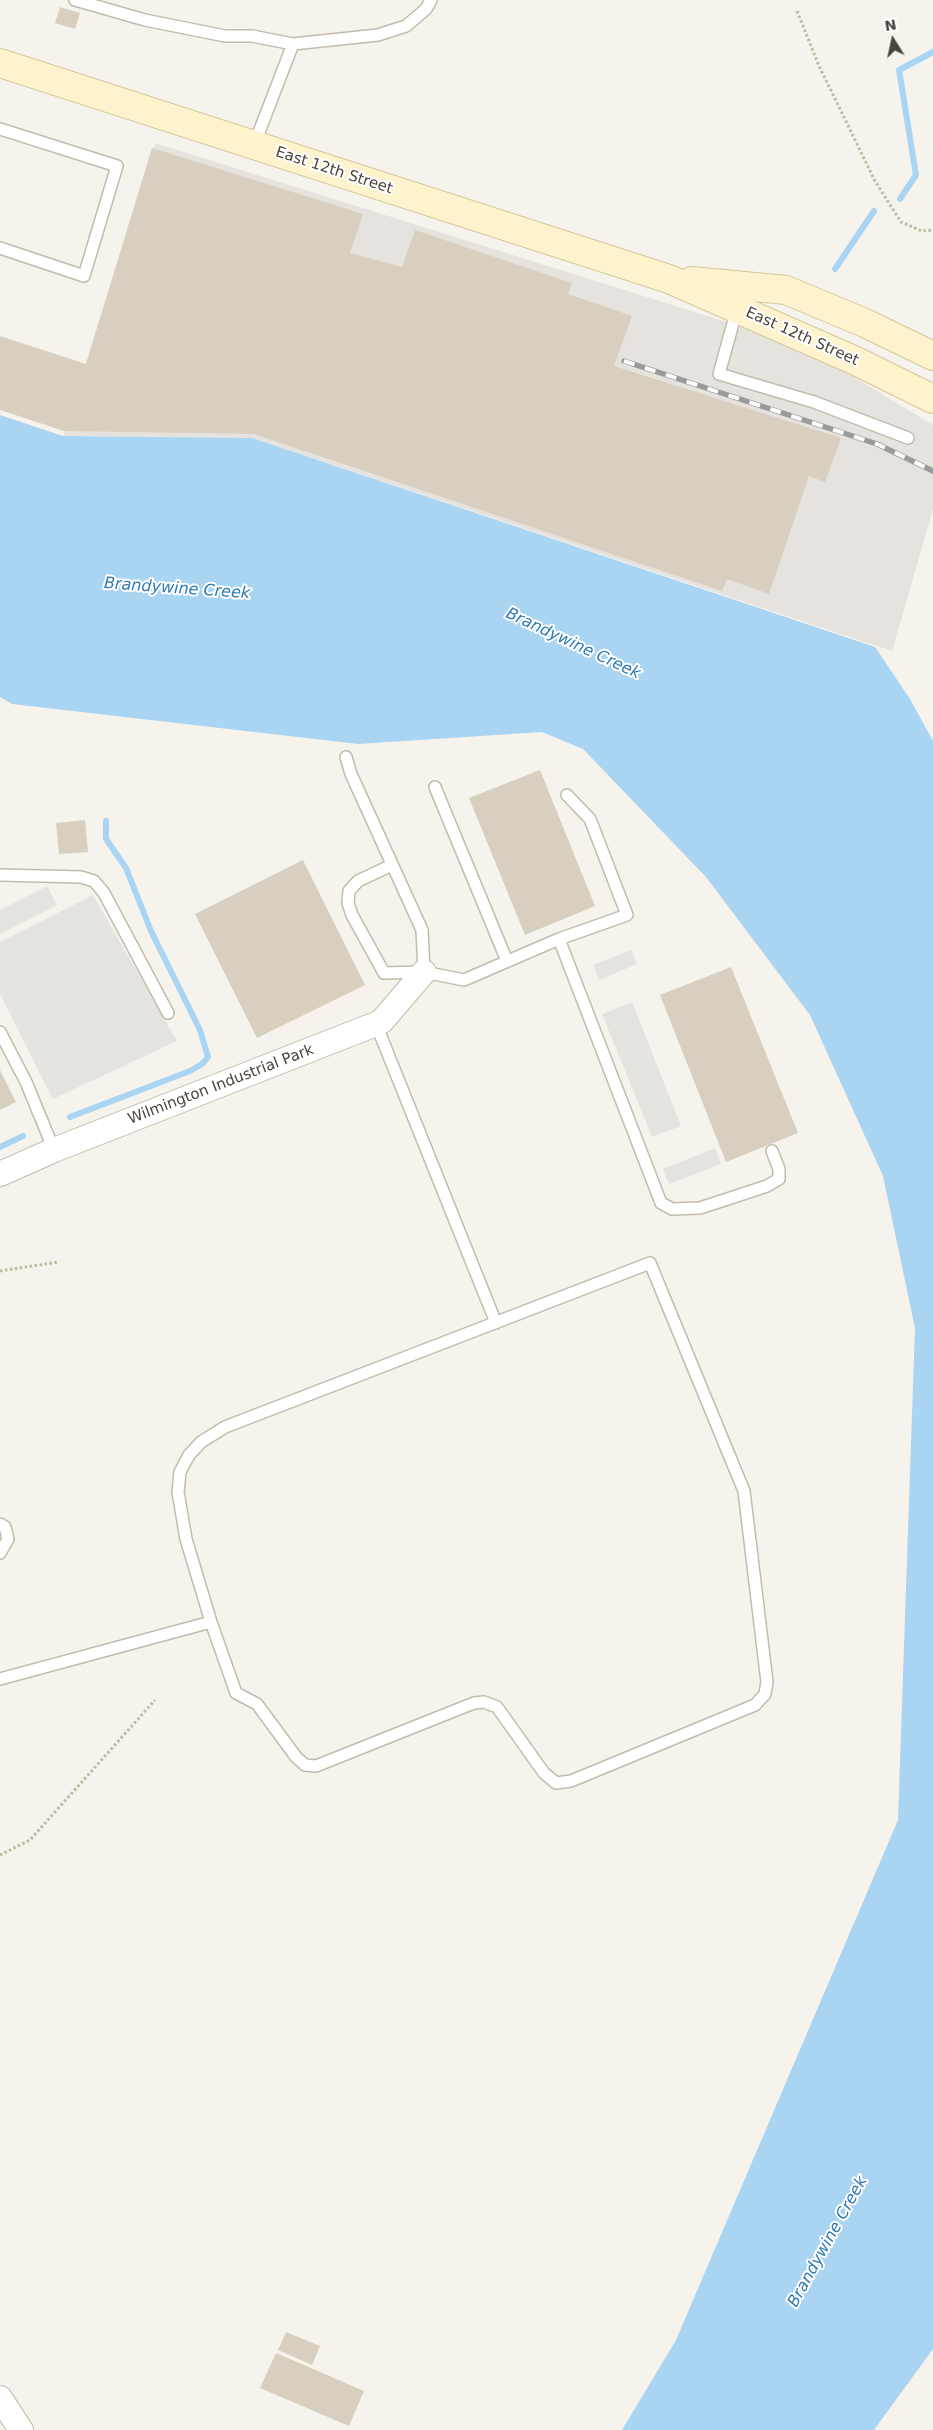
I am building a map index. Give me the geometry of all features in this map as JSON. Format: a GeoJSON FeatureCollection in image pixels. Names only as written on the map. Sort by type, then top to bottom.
{"type":"FeatureCollection","features":[{"type":"Feature","properties":{"kind":"main road","name":"East 12th Street"},"geometry":{"type":"LineString","coordinates":[[0,62],[669,279],[932,396]]}},
{"type":"Feature","properties":{"kind":"main road","name":"East 12th Street"},"geometry":{"type":"LineString","coordinates":[[669,279],[786,290],[865,323],[933,356]]}},
{"type":"Feature","properties":{"kind":"street","name":"Wilmington Industrial Park"},"geometry":{"type":"LineString","coordinates":[[0,1174],[54,1150],[376,1024],[382,1021],[424,972]]}},
{"type":"Feature","properties":{"kind":"street"},"geometry":{"type":"LineString","coordinates":[[0,2398],[21,2430]]}},
{"type":"Feature","properties":{"kind":"lane"},"geometry":{"type":"LineString","coordinates":[[75,0],[145,20],[225,36],[252,36],[293,44],[378,35],[406,26],[426,9],[431,0]]}},
{"type":"Feature","properties":{"kind":"lane"},"geometry":{"type":"LineString","coordinates":[[254,145],[293,44]]}},
{"type":"Feature","properties":{"kind":"lane"},"geometry":{"type":"LineString","coordinates":[[0,129],[117,166],[84,276],[0,248]]}},
{"type":"Feature","properties":{"kind":"lane"},"geometry":{"type":"LineString","coordinates":[[737,310],[719,374],[814,402],[908,438]]}},
{"type":"Feature","properties":{"kind":"lane"},"geometry":{"type":"LineString","coordinates":[[346,758],[351,774],[422,930],[424,972]]}},
{"type":"Feature","properties":{"kind":"lane"},"geometry":{"type":"LineString","coordinates":[[435,787],[507,961]]}},
{"type":"Feature","properties":{"kind":"lane"},"geometry":{"type":"LineString","coordinates":[[392,865],[358,881],[349,892],[348,903],[352,915],[384,973],[424,972],[464,980],[559,939],[627,914],[590,820],[568,795]]}},
{"type":"Feature","properties":{"kind":"lane"},"geometry":{"type":"LineString","coordinates":[[0,875],[82,877],[94,881],[104,894],[168,1013]]}},
{"type":"Feature","properties":{"kind":"lane"},"geometry":{"type":"LineString","coordinates":[[559,939],[661,1203],[672,1209],[700,1208],[767,1186],[779,1179],[780,1169],[772,1151]]}},
{"type":"Feature","properties":{"kind":"lane"},"geometry":{"type":"LineString","coordinates":[[376,1024],[496,1323]]}},
{"type":"Feature","properties":{"kind":"lane"},"geometry":{"type":"LineString","coordinates":[[0,1032],[26,1082],[54,1150]]}},
{"type":"Feature","properties":{"kind":"lane"},"geometry":{"type":"LineString","coordinates":[[650,1263],[744,1491],[767,1682],[765,1694],[760,1700],[746,1709],[571,1781],[556,1783],[544,1773],[497,1707],[484,1702],[474,1703],[316,1766],[305,1765],[296,1757],[257,1704],[236,1693],[211,1622],[186,1539],[178,1492],[180,1472],[189,1455],[201,1442],[224,1427],[650,1263]]}},
{"type":"Feature","properties":{"kind":"lane"},"geometry":{"type":"LineString","coordinates":[[0,1524],[5,1527],[8,1539],[0,1553]]}},
{"type":"Feature","properties":{"kind":"lane"},"geometry":{"type":"LineString","coordinates":[[0,1679],[211,1622]]}},
{"type":"Feature","properties":{"kind":"path"},"geometry":{"type":"LineString","coordinates":[[797,12],[819,66],[867,163],[901,222],[922,231],[933,230]]}},
{"type":"Feature","properties":{"kind":"path"},"geometry":{"type":"LineString","coordinates":[[0,1271],[58,1262]]}},
{"type":"Feature","properties":{"kind":"path"},"geometry":{"type":"LineString","coordinates":[[0,1855],[30,1840],[155,1700]]}},
{"type":"Feature","properties":{"kind":"shaded area"},"geometry":{"type":"Polygon","coordinates":[[[155,143],[765,334],[852,376],[933,425],[933,509],[892,651],[252,438],[63,436],[155,143]]]}},
{"type":"Feature","properties":{"kind":"shaded area"},"geometry":{"type":"Polygon","coordinates":[[[47,886],[57,905],[0,934],[0,910],[47,886]]]}},
{"type":"Feature","properties":{"kind":"shaded area"},"geometry":{"type":"Polygon","coordinates":[[[93,895],[177,1041],[53,1099],[0,994],[0,942],[93,895]]]}},
{"type":"Feature","properties":{"kind":"shaded area"},"geometry":{"type":"Polygon","coordinates":[[[631,950],[637,964],[599,980],[593,965],[631,950]]]}},
{"type":"Feature","properties":{"kind":"shaded area"},"geometry":{"type":"Polygon","coordinates":[[[632,1002],[681,1126],[652,1137],[602,1014],[632,1002]]]}},
{"type":"Feature","properties":{"kind":"shaded area"},"geometry":{"type":"Polygon","coordinates":[[[715,1148],[721,1164],[669,1184],[663,1169],[715,1148]]]}},
{"type":"Feature","properties":{"kind":"water","name":"Brandywine Creek"},"geometry":{"type":"Polygon","coordinates":[[[0,415],[63,436],[252,438],[875,647],[910,699],[933,741],[933,2349],[874,2430],[622,2430],[676,2340],[898,1820],[915,1328],[883,1176],[810,1015],[706,877],[583,749],[542,732],[358,744],[12,704],[0,697],[0,415]]]}},
{"type":"Feature","properties":{"kind":"building"},"geometry":{"type":"Polygon","coordinates":[[[60,7],[80,13],[75,29],[55,23],[60,7]]]}},
{"type":"Feature","properties":{"kind":"building"},"geometry":{"type":"Polygon","coordinates":[[[152,148],[363,214],[350,253],[402,267],[415,230],[572,283],[568,294],[632,316],[614,366],[841,438],[825,482],[809,476],[769,594],[727,579],[722,591],[254,434],[64,431],[0,410],[0,336],[86,364],[152,148]]]}},
{"type":"Feature","properties":{"kind":"building"},"geometry":{"type":"Polygon","coordinates":[[[540,770],[595,906],[525,935],[469,798],[540,770]]]}},
{"type":"Feature","properties":{"kind":"building"},"geometry":{"type":"Polygon","coordinates":[[[85,820],[88,852],[59,854],[56,823],[85,820]]]}},
{"type":"Feature","properties":{"kind":"building"},"geometry":{"type":"Polygon","coordinates":[[[303,860],[365,985],[257,1038],[195,914],[303,860]]]}},
{"type":"Feature","properties":{"kind":"building"},"geometry":{"type":"Polygon","coordinates":[[[731,967],[798,1133],[726,1162],[660,995],[731,967]]]}},
{"type":"Feature","properties":{"kind":"building"},"geometry":{"type":"Polygon","coordinates":[[[0,1070],[16,1102],[0,1110],[0,1070]]]}},
{"type":"Feature","properties":{"kind":"building"},"geometry":{"type":"Polygon","coordinates":[[[286,2332],[320,2346],[312,2365],[278,2350],[286,2332]]]}},
{"type":"Feature","properties":{"kind":"building"},"geometry":{"type":"Polygon","coordinates":[[[276,2353],[364,2391],[349,2426],[260,2388],[276,2353]]]}},
{"type":"Feature","properties":{"kind":"waterway"},"geometry":{"type":"LineString","coordinates":[[900,199],[916,175],[899,70],[933,52]]}},
{"type":"Feature","properties":{"kind":"waterway"},"geometry":{"type":"LineString","coordinates":[[835,269],[874,211]]}},
{"type":"Feature","properties":{"kind":"waterway"},"geometry":{"type":"LineString","coordinates":[[70,1117],[190,1071],[202,1064],[208,1057],[200,1030],[151,931],[126,868],[106,839],[106,821]]}},
{"type":"Feature","properties":{"kind":"waterway"},"geometry":{"type":"LineString","coordinates":[[0,1147],[23,1136]]}},
{"type":"Feature","properties":{"kind":"railway"},"geometry":{"type":"LineString","coordinates":[[624,361],[877,444],[933,471]]}}]}
